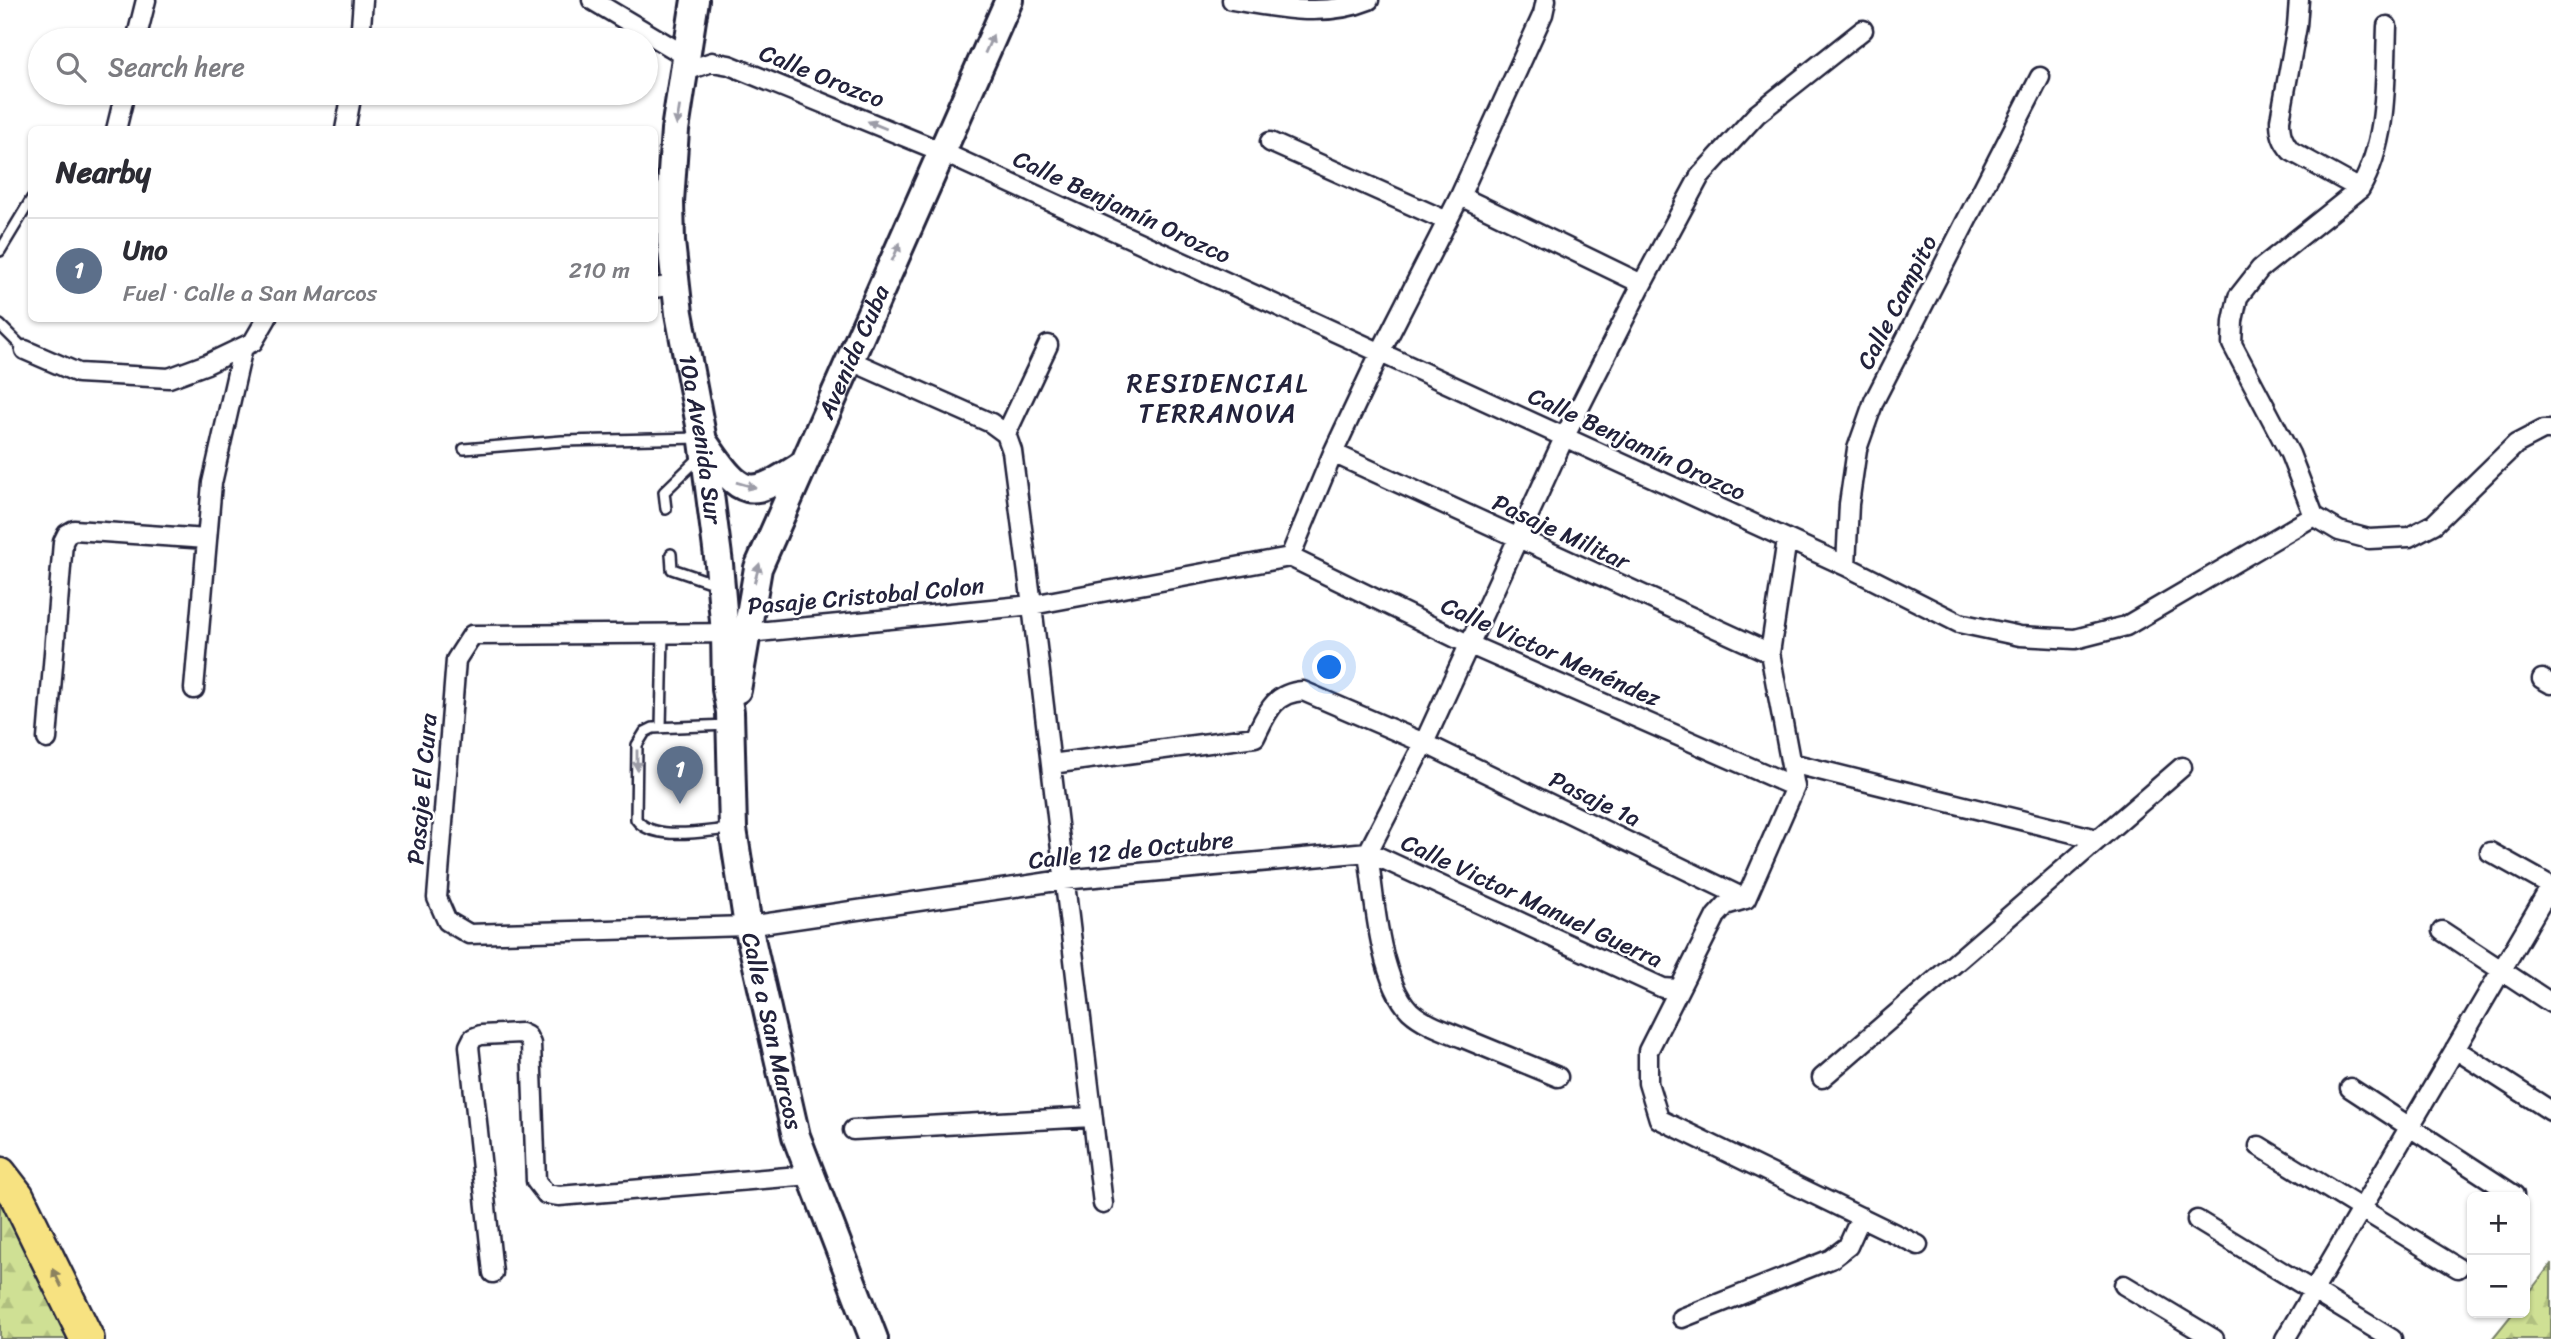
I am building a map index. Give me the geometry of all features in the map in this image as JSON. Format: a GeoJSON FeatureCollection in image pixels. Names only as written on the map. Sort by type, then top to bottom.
{"type":"FeatureCollection","features":[{"type":"Feature","properties":{"kind":"highway"},"geometry":{"type":"LineString","coordinates":[[0,1166],[87,1339]]}},
{"type":"Feature","properties":{"kind":"main road","name":"10a Avenida Sur"},"geometry":{"type":"LineString","coordinates":[[695,0],[662,214],[665,287],[704,444],[721,585],[737,633]]}},
{"type":"Feature","properties":{"kind":"main road","name":"Avenida Cuba"},"geometry":{"type":"LineString","coordinates":[[730,718],[738,689],[737,633],[758,568],[1009,0]]}},
{"type":"Feature","properties":{"kind":"main road"},"geometry":{"type":"LineString","coordinates":[[704,444],[730,479],[752,489],[774,484],[802,465]]}},
{"type":"Feature","properties":{"kind":"main road","name":"Calle a San Marcos"},"geometry":{"type":"LineString","coordinates":[[730,718],[733,829],[748,926],[796,1136],[874,1339]]}},
{"type":"Feature","properties":{"kind":"street"},"geometry":{"type":"LineString","coordinates":[[139,28],[146,0]]}},
{"type":"Feature","properties":{"kind":"street"},"geometry":{"type":"LineString","coordinates":[[361,28],[363,0]]}},
{"type":"Feature","properties":{"kind":"street"},"geometry":{"type":"LineString","coordinates":[[592,0],[633,28]]}},
{"type":"Feature","properties":{"kind":"street"},"geometry":{"type":"LineString","coordinates":[[1232,0],[1283,9],[1331,11],[1369,0]]}},
{"type":"Feature","properties":{"kind":"street"},"geometry":{"type":"LineString","coordinates":[[1290,557],[1333,453],[1380,353],[1460,197],[1543,14],[1546,0]]}},
{"type":"Feature","properties":{"kind":"street"},"geometry":{"type":"LineString","coordinates":[[2299,0],[2280,132],[2291,151],[2360,189]]}},
{"type":"Feature","properties":{"kind":"street"},"geometry":{"type":"LineString","coordinates":[[2387,26],[2384,102],[2379,144],[2370,171],[2360,189],[2260,269],[2238,298],[2232,321],[2232,344],[2290,454],[2315,516],[2339,531],[2369,539],[2409,537],[2434,524],[2516,444],[2548,428]]}},
{"type":"Feature","properties":{"kind":"street"},"geometry":{"type":"LineString","coordinates":[[1558,1077],[1432,1025],[1412,1013],[1390,978],[1368,852],[1424,743],[1564,438],[1700,176],[1757,114],[1863,30]]}},
{"type":"Feature","properties":{"kind":"street"},"geometry":{"type":"LineString","coordinates":[[658,45],[685,64]]}},
{"type":"Feature","properties":{"kind":"street","name":"Calle Orozco"},"geometry":{"type":"LineString","coordinates":[[685,64],[712,62],[729,65],[940,151]]}},
{"type":"Feature","properties":{"kind":"street","name":"Calle Campito"},"geometry":{"type":"LineString","coordinates":[[1846,566],[1849,504],[1857,449],[1874,401],[2040,77]]}},
{"type":"Feature","properties":{"kind":"street"},"geometry":{"type":"LineString","coordinates":[[117,126],[122,105]]}},
{"type":"Feature","properties":{"kind":"street"},"geometry":{"type":"LineString","coordinates":[[346,126],[350,105]]}},
{"type":"Feature","properties":{"kind":"street"},"geometry":{"type":"LineString","coordinates":[[1270,142],[1447,221]]}},
{"type":"Feature","properties":{"kind":"street","name":"Calle Benjamín Orozco"},"geometry":{"type":"LineString","coordinates":[[940,151],[1846,566],[1959,622],[2020,636],[2075,639],[2126,626],[2315,516]]}},
{"type":"Feature","properties":{"kind":"street"},"geometry":{"type":"LineString","coordinates":[[1460,197],[1642,284]]}},
{"type":"Feature","properties":{"kind":"street"},"geometry":{"type":"LineString","coordinates":[[25,350],[78,373],[169,378],[253,342],[265,322]]}},
{"type":"Feature","properties":{"kind":"street"},"geometry":{"type":"LineString","coordinates":[[1006,434],[1048,345]]}},
{"type":"Feature","properties":{"kind":"street"},"geometry":{"type":"LineString","coordinates":[[194,689],[212,483],[243,347]]}},
{"type":"Feature","properties":{"kind":"street"},"geometry":{"type":"LineString","coordinates":[[849,360],[991,423],[1006,434],[1012,451],[1103,1205]]}},
{"type":"Feature","properties":{"kind":"street","name":"Pasaje Militar"},"geometry":{"type":"LineString","coordinates":[[1333,453],[1770,653]]}},
{"type":"Feature","properties":{"kind":"street"},"geometry":{"type":"LineString","coordinates":[[47,739],[63,542],[67,534],[74,530],[208,538]]}},
{"type":"Feature","properties":{"kind":"street"},"geometry":{"type":"LineString","coordinates":[[1787,539],[1770,653],[1796,787],[1745,899],[1726,905],[1716,916],[1686,980],[1678,989],[1666,1019],[1648,1051],[1648,1083],[1659,1119],[1918,1245]]}},
{"type":"Feature","properties":{"kind":"street","name":"Pasaje Cristobal Colon"},"geometry":{"type":"LineString","coordinates":[[456,660],[472,635],[737,633],[1032,605],[1290,557]]}},
{"type":"Feature","properties":{"kind":"street","name":"Calle Victor Menéndez"},"geometry":{"type":"LineString","coordinates":[[1290,557],[1468,644],[1796,787]]}},
{"type":"Feature","properties":{"kind":"street","name":"Pasaje El Cura"},"geometry":{"type":"LineString","coordinates":[[447,921],[438,898],[456,660]]}},
{"type":"Feature","properties":{"kind":"street","name":"Pasaje 1a"},"geometry":{"type":"LineString","coordinates":[[1051,764],[1255,737],[1276,701],[1290,692],[1303,691],[1424,743],[1745,899]]}},
{"type":"Feature","properties":{"kind":"street"},"geometry":{"type":"LineString","coordinates":[[1791,763],[2097,839]]}},
{"type":"Feature","properties":{"kind":"street"},"geometry":{"type":"LineString","coordinates":[[1822,1078],[2182,767]]}},
{"type":"Feature","properties":{"kind":"street","name":"Calle 12 de Octubre"},"geometry":{"type":"LineString","coordinates":[[447,921],[469,933],[748,926],[1063,880],[1368,852]]}},
{"type":"Feature","properties":{"kind":"street","name":"Calle Victor Manuel Guerra"},"geometry":{"type":"LineString","coordinates":[[1368,852],[1663,988],[1678,989]]}},
{"type":"Feature","properties":{"kind":"street"},"geometry":{"type":"LineString","coordinates":[[2285,1339],[2551,886],[2490,852]]}},
{"type":"Feature","properties":{"kind":"street"},"geometry":{"type":"LineString","coordinates":[[2442,931],[2551,1003]]}},
{"type":"Feature","properties":{"kind":"street"},"geometry":{"type":"LineString","coordinates":[[492,1273],[469,1046],[473,1038],[481,1035],[521,1033],[527,1036],[531,1044],[536,1181],[546,1194],[559,1196],[811,1175]]}},
{"type":"Feature","properties":{"kind":"street"},"geometry":{"type":"LineString","coordinates":[[2455,1049],[2551,1111]]}},
{"type":"Feature","properties":{"kind":"street"},"geometry":{"type":"LineString","coordinates":[[2350,1088],[2509,1192]]}},
{"type":"Feature","properties":{"kind":"street"},"geometry":{"type":"LineString","coordinates":[[853,1130],[1092,1116]]}},
{"type":"Feature","properties":{"kind":"street"},"geometry":{"type":"LineString","coordinates":[[2259,1146],[2459,1268]]}},
{"type":"Feature","properties":{"kind":"street"},"geometry":{"type":"LineString","coordinates":[[1682,1318],[1831,1259],[1848,1246],[1861,1217]]}},
{"type":"Feature","properties":{"kind":"street"},"geometry":{"type":"LineString","coordinates":[[2197,1220],[2392,1339]]}},
{"type":"Feature","properties":{"kind":"street"},"geometry":{"type":"LineString","coordinates":[[2124,1285],[2214,1339]]}},
{"type":"Feature","properties":{"kind":"lane"},"geometry":{"type":"LineString","coordinates":[[0,251],[28,205]]}},
{"type":"Feature","properties":{"kind":"lane"},"geometry":{"type":"LineString","coordinates":[[0,325],[25,350]]}},
{"type":"Feature","properties":{"kind":"lane"},"geometry":{"type":"LineString","coordinates":[[464,449],[562,441],[704,444]]}},
{"type":"Feature","properties":{"kind":"lane"},"geometry":{"type":"LineString","coordinates":[[666,509],[664,492],[704,444]]}},
{"type":"Feature","properties":{"kind":"lane"},"geometry":{"type":"LineString","coordinates":[[671,554],[672,569],[721,585]]}},
{"type":"Feature","properties":{"kind":"lane"},"geometry":{"type":"LineString","coordinates":[[661,728],[663,633]]}},
{"type":"Feature","properties":{"kind":"lane"},"geometry":{"type":"LineString","coordinates":[[730,718],[645,732],[637,745],[636,819],[641,827],[654,832],[733,829]]}},
{"type":"Feature","properties":{"kind":"green space"},"geometry":{"type":"Polygon","coordinates":[[[0,1198],[78,1339],[0,1339],[0,1198]]]}},
{"type":"Feature","properties":{"kind":"green space"},"geometry":{"type":"Polygon","coordinates":[[[2551,1264],[2551,1339],[2492,1339],[2509,1318],[2530,1318],[2530,1291],[2551,1264]]]}},
{"type":"Feature","properties":{"kind":"place","name":"Uno"},"geometry":{"type":"Point","coordinates":[680,804]}},
{"type":"Feature","properties":{"kind":"district","name":"RESIDENCIAL TERRANOVA"},"geometry":{"type":"Point","coordinates":[1218,398]}}]}
